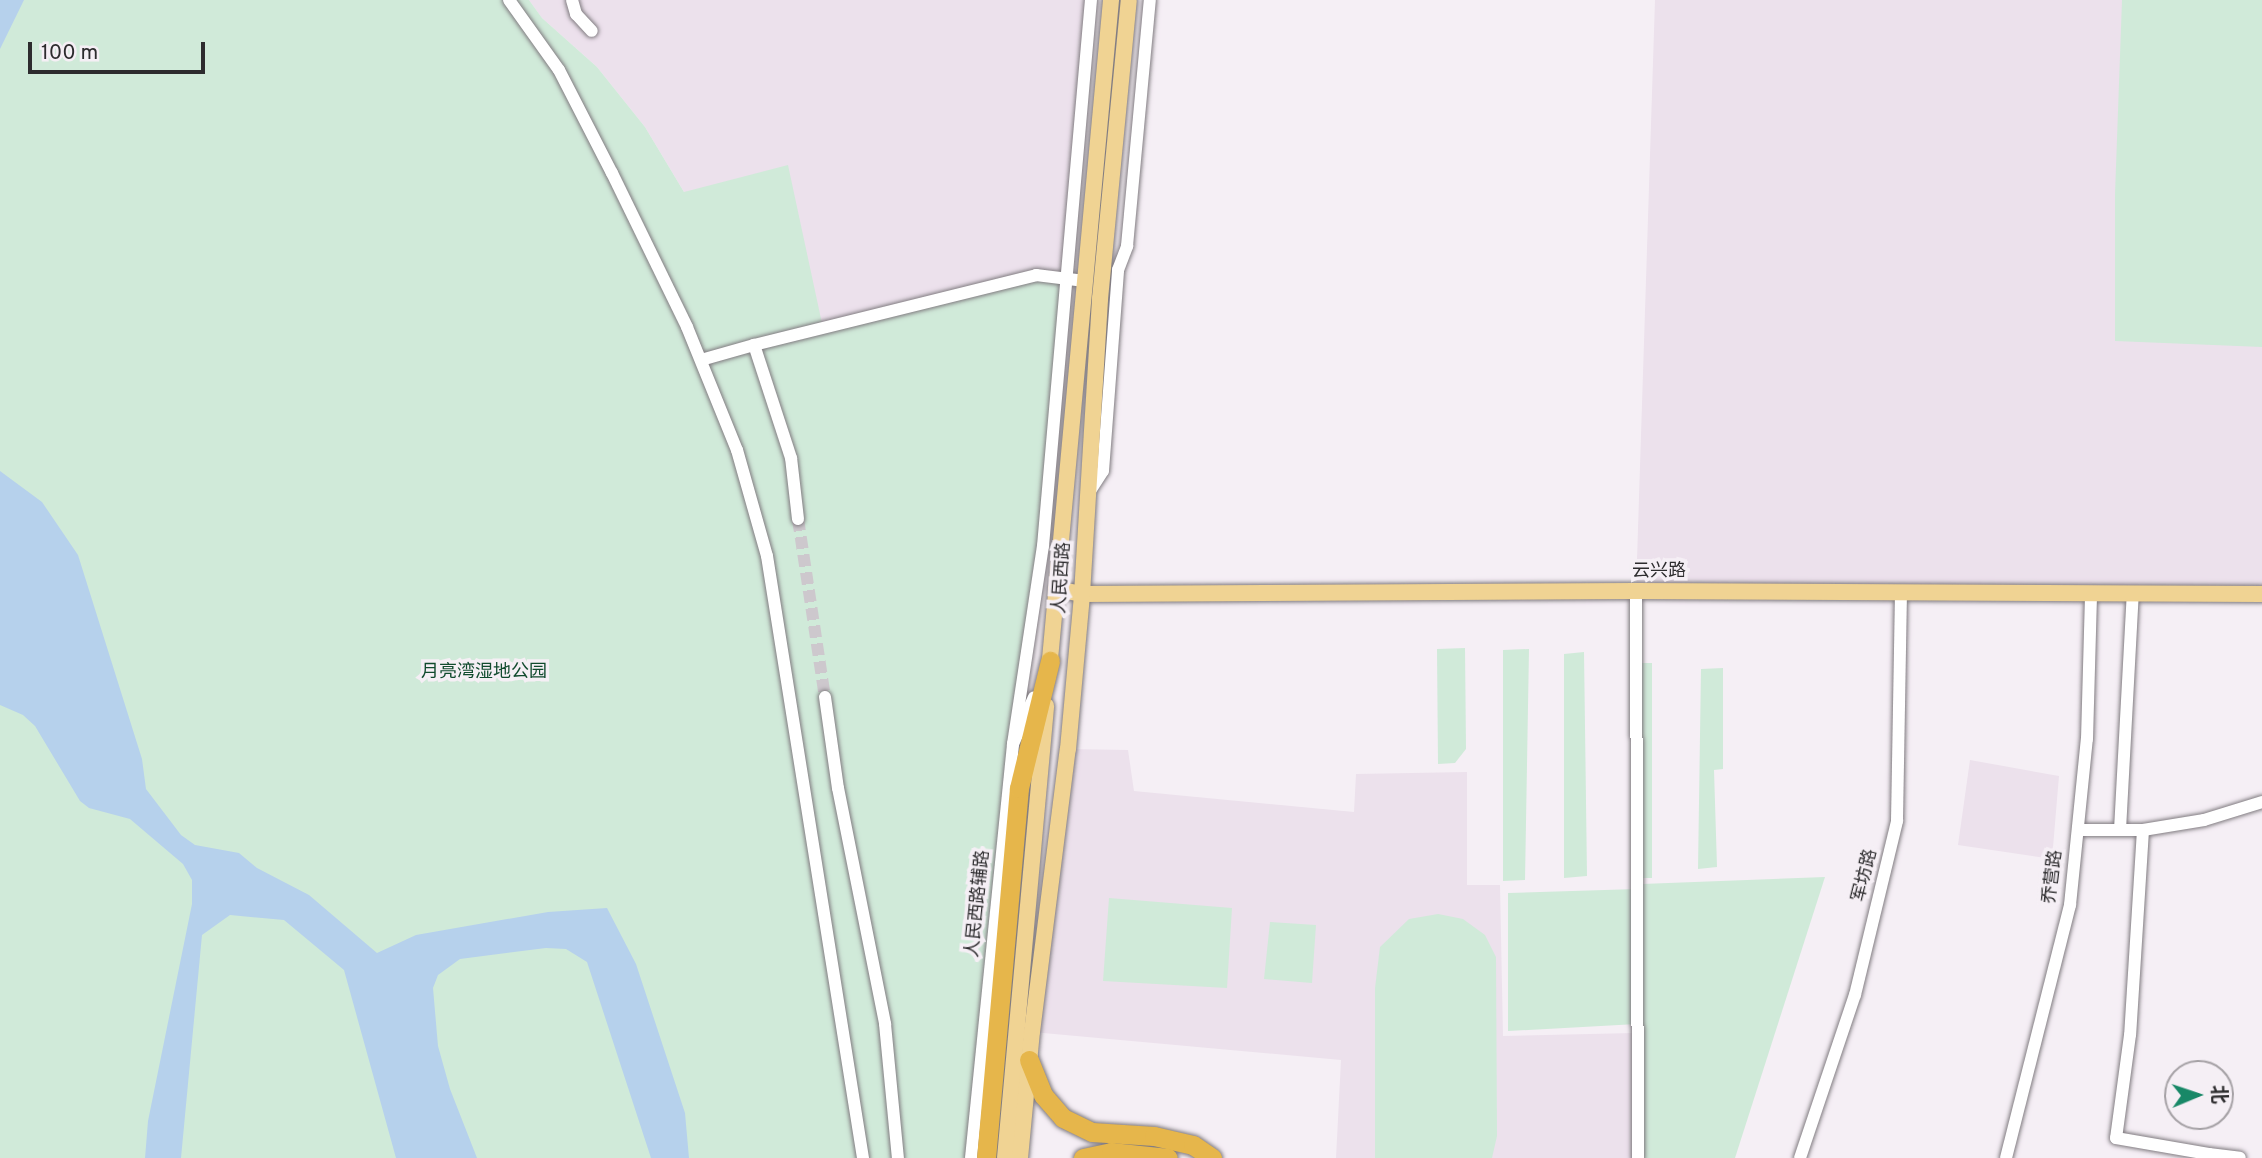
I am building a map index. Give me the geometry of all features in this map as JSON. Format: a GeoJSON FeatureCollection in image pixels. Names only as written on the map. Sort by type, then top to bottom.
{"type":"FeatureCollection","features":[{"type":"Feature","properties":{"kind":"highway"},"geometry":{"type":"LineString","coordinates":[[986,1158],[1019,788],[1050,661]]}},
{"type":"Feature","properties":{"kind":"highway"},"geometry":{"type":"LineString","coordinates":[[1030,1060],[1043,1095],[1063,1118],[1092,1132],[1154,1136],[1193,1145],[1212,1158]]}},
{"type":"Feature","properties":{"kind":"highway"},"geometry":{"type":"LineString","coordinates":[[1083,1158],[1111,1152],[1168,1158]]}},
{"type":"Feature","properties":{"kind":"main road","name":"人民西路"},"geometry":{"type":"LineString","coordinates":[[1005,1158],[1111,0]]}},
{"type":"Feature","properties":{"kind":"main road","name":"人民西路"},"geometry":{"type":"LineString","coordinates":[[1020,1158],[1068,749],[1082,594],[1100,299],[1129,0]]}},
{"type":"Feature","properties":{"kind":"main road","name":"云兴路"},"geometry":{"type":"LineString","coordinates":[[1056,589],[1082,594],[1636,591],[2259,594]]}},
{"type":"Feature","properties":{"kind":"street"},"geometry":{"type":"LineString","coordinates":[[509,0],[559,70],[612,173],[701,360],[737,450],[767,556],[863,1158]]}},
{"type":"Feature","properties":{"kind":"street"},"geometry":{"type":"LineString","coordinates":[[572,0],[576,14],[592,31]]}},
{"type":"Feature","properties":{"kind":"street"},"geometry":{"type":"LineString","coordinates":[[1013,744],[1043,546],[1064,278],[1091,0]]}},
{"type":"Feature","properties":{"kind":"street"},"geometry":{"type":"LineString","coordinates":[[1088,494],[1103,471],[1118,270],[1127,246],[1150,0]]}},
{"type":"Feature","properties":{"kind":"street"},"geometry":{"type":"LineString","coordinates":[[701,360],[1037,275],[1085,281]]}},
{"type":"Feature","properties":{"kind":"street"},"geometry":{"type":"LineString","coordinates":[[754,345],[791,458],[799,519]]}},
{"type":"Feature","properties":{"kind":"street"},"geometry":{"type":"LineString","coordinates":[[1636,591],[1638,1158]]}},
{"type":"Feature","properties":{"kind":"street","name":"军坊路"},"geometry":{"type":"LineString","coordinates":[[1800,1158],[1855,995],[1897,821],[1901,592]]}},
{"type":"Feature","properties":{"kind":"street","name":"乔营路"},"geometry":{"type":"LineString","coordinates":[[2006,1158],[2070,905],[2087,739],[2091,593]]}},
{"type":"Feature","properties":{"kind":"street"},"geometry":{"type":"LineString","coordinates":[[2120,830],[2133,593]]}},
{"type":"Feature","properties":{"kind":"street","name":"人民西路辅路"},"geometry":{"type":"LineString","coordinates":[[971,1158],[1013,744],[1050,661]]}},
{"type":"Feature","properties":{"kind":"street"},"geometry":{"type":"LineString","coordinates":[[825,697],[838,788],[885,1024],[898,1158]]}},
{"type":"Feature","properties":{"kind":"street"},"geometry":{"type":"LineString","coordinates":[[2078,830],[2143,830],[2204,820],[2262,802]]}},
{"type":"Feature","properties":{"kind":"street"},"geometry":{"type":"LineString","coordinates":[[2143,830],[2130,1035],[2116,1138],[2209,1156],[2240,1158]]}},
{"type":"Feature","properties":{"kind":"shaded area"},"geometry":{"type":"Polygon","coordinates":[[[529,0],[1091,0],[1064,278],[823,328],[684,192],[645,127],[597,67],[542,18],[529,0]]]}},
{"type":"Feature","properties":{"kind":"shaded area"},"geometry":{"type":"Polygon","coordinates":[[[1655,0],[2262,0],[2262,588],[1636,591],[1655,0]]]}},
{"type":"Feature","properties":{"kind":"shaded area"},"geometry":{"type":"Polygon","coordinates":[[[1068,749],[1128,750],[1134,791],[1354,812],[1356,774],[1467,772],[1467,885],[1500,885],[1503,1036],[1634,1033],[1636,1158],[1336,1158],[1341,1060],[1032,1032],[1068,749]]]}},
{"type":"Feature","properties":{"kind":"shaded area"},"geometry":{"type":"Polygon","coordinates":[[[1970,760],[2059,776],[2052,859],[1958,845],[1970,760]]]}},
{"type":"Feature","properties":{"kind":"green space","name":"月亮湾湿地公园"},"geometry":{"type":"Polygon","coordinates":[[[0,0],[529,0],[542,18],[597,67],[645,127],[684,192],[788,165],[823,328],[1036,275],[1064,278],[1035,595],[971,1158],[0,1158],[0,0]]]}},
{"type":"Feature","properties":{"kind":"green space"},"geometry":{"type":"Polygon","coordinates":[[[2122,0],[2262,0],[2262,347],[2115,341],[2115,194],[2122,0]]]}},
{"type":"Feature","properties":{"kind":"green space"},"geometry":{"type":"Polygon","coordinates":[[[1465,648],[1466,749],[1455,763],[1438,764],[1437,649],[1465,648]]]}},
{"type":"Feature","properties":{"kind":"green space"},"geometry":{"type":"Polygon","coordinates":[[[1529,649],[1525,880],[1503,881],[1503,650],[1529,649]]]}},
{"type":"Feature","properties":{"kind":"green space"},"geometry":{"type":"Polygon","coordinates":[[[1584,652],[1587,876],[1564,878],[1564,654],[1584,652]]]}},
{"type":"Feature","properties":{"kind":"green space"},"geometry":{"type":"Polygon","coordinates":[[[1636,663],[1652,663],[1652,878],[1637,878],[1636,663]]]}},
{"type":"Feature","properties":{"kind":"green space"},"geometry":{"type":"Polygon","coordinates":[[[1723,668],[1723,769],[1714,770],[1717,867],[1698,869],[1701,669],[1723,668]]]}},
{"type":"Feature","properties":{"kind":"green space"},"geometry":{"type":"Polygon","coordinates":[[[1825,877],[1735,1158],[1644,1158],[1642,884],[1825,877]]]}},
{"type":"Feature","properties":{"kind":"green space"},"geometry":{"type":"Polygon","coordinates":[[[1637,889],[1637,1024],[1508,1031],[1508,893],[1637,889]]]}},
{"type":"Feature","properties":{"kind":"green space"},"geometry":{"type":"Polygon","coordinates":[[[1109,898],[1232,908],[1227,988],[1103,981],[1109,898]]]}},
{"type":"Feature","properties":{"kind":"green space"},"geometry":{"type":"Polygon","coordinates":[[[1438,914],[1463,919],[1485,935],[1496,957],[1497,1136],[1492,1158],[1375,1158],[1375,988],[1380,947],[1409,919],[1438,914]]]}},
{"type":"Feature","properties":{"kind":"green space"},"geometry":{"type":"Polygon","coordinates":[[[1270,922],[1316,925],[1312,983],[1264,979],[1270,922]]]}},
{"type":"Feature","properties":{"kind":"water"},"geometry":{"type":"Polygon","coordinates":[[[0,0],[24,0],[0,49],[0,0]]]}},
{"type":"Feature","properties":{"kind":"water"},"geometry":{"type":"Polygon","coordinates":[[[0,471],[42,502],[78,555],[142,759],[146,789],[181,835],[195,845],[239,853],[257,868],[309,895],[377,953],[416,935],[548,912],[607,908],[636,964],[685,1113],[689,1158],[651,1158],[587,962],[566,949],[546,948],[460,959],[438,975],[433,988],[438,1046],[450,1089],[477,1158],[396,1158],[344,970],[284,920],[230,915],[202,935],[181,1158],[145,1158],[148,1121],[192,904],[192,880],[183,864],[130,819],[89,808],[80,801],[35,726],[23,715],[0,705],[0,471]]]}},
{"type":"Feature","properties":{"kind":"tunnel"},"geometry":{"type":"LineString","coordinates":[[798,519],[825,697]]}}]}
